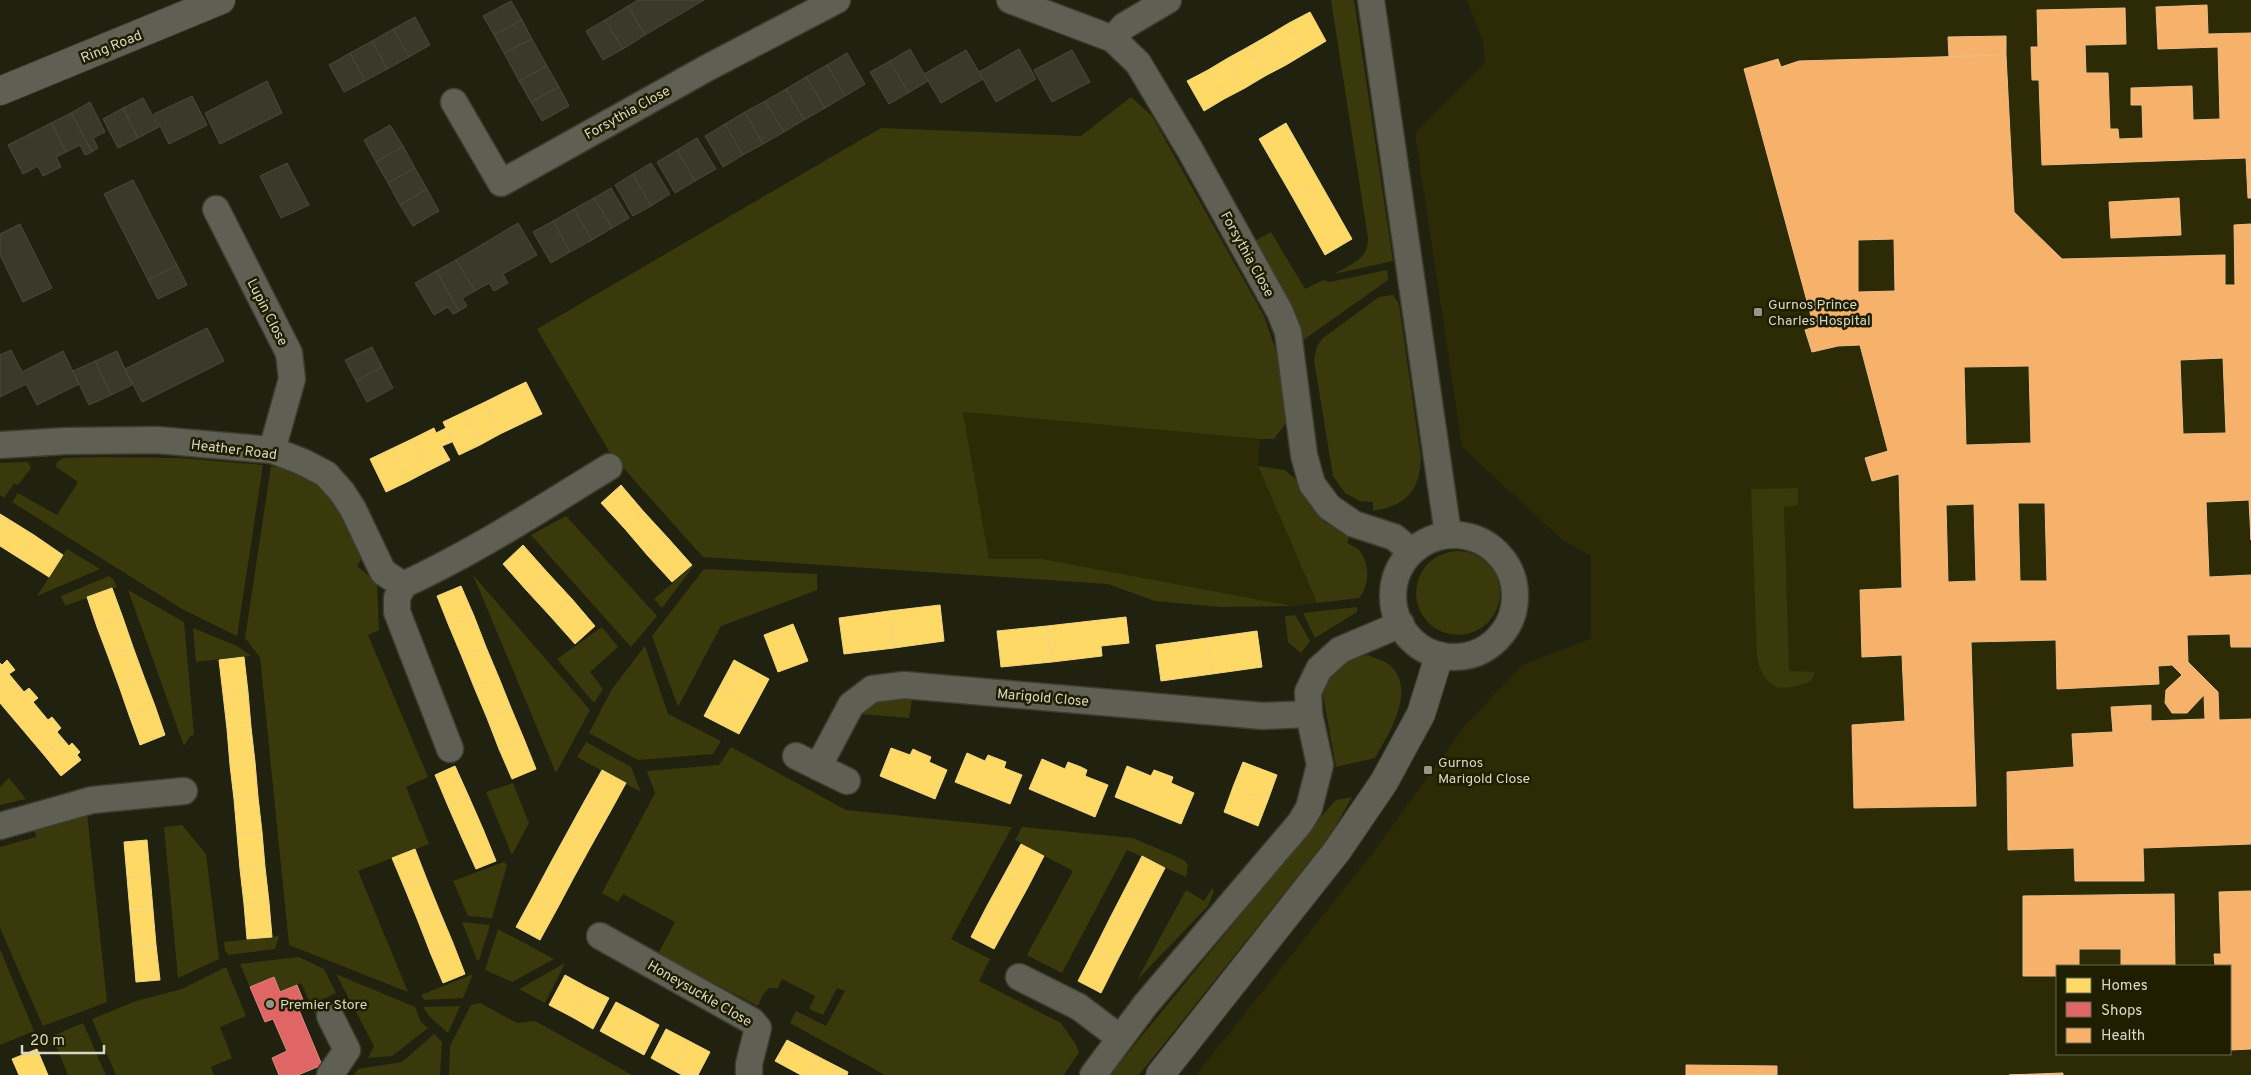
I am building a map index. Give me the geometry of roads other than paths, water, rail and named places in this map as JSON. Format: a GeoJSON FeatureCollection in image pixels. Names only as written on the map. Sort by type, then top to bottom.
{"type":"FeatureCollection","features":[{"type":"Feature","properties":{"kind":"street","name":"Ring Road"},"geometry":{"type":"LineString","coordinates":[[0,91],[221,0]]}},
{"type":"Feature","properties":{"kind":"street","name":"Forsythia Close"},"geometry":{"type":"LineString","coordinates":[[454,102],[501,183],[707,68],[837,0]]}},
{"type":"Feature","properties":{"kind":"street","name":"Forsythia Close"},"geometry":{"type":"LineString","coordinates":[[1010,0],[1113,39],[1138,63],[1190,150],[1280,312],[1288,332],[1304,455],[1312,484],[1329,507],[1354,524],[1394,537],[1412,551]]}},
{"type":"Feature","properties":{"kind":"street"},"geometry":{"type":"LineString","coordinates":[[1113,39],[1124,26],[1168,0]]}},
{"type":"Feature","properties":{"kind":"street"},"geometry":{"type":"LineString","coordinates":[[1371,0],[1448,534]]}},
{"type":"Feature","properties":{"kind":"street","name":"Lupin Close"},"geometry":{"type":"LineString","coordinates":[[216,209],[289,354],[292,379],[272,450]]}},
{"type":"Feature","properties":{"kind":"street","name":"Heather Road"},"geometry":{"type":"LineString","coordinates":[[0,445],[66,441],[157,440],[272,450],[303,462],[326,474],[342,492],[353,509],[383,572],[403,585]]}},
{"type":"Feature","properties":{"kind":"street"},"geometry":{"type":"LineString","coordinates":[[450,749],[397,612],[397,598],[403,585],[429,573],[519,523],[609,467]]}},
{"type":"Feature","properties":{"kind":"street"},"geometry":{"type":"LineString","coordinates":[[1448,534],[1467,536],[1485,542],[1500,554],[1510,569],[1515,588],[1515,606],[1510,623],[1499,638],[1485,649],[1468,656],[1454,658],[1439,656],[1414,642],[1393,606],[1393,586],[1400,567],[1412,551],[1428,540],[1448,534]]}},
{"type":"Feature","properties":{"kind":"street"},"geometry":{"type":"LineString","coordinates":[[1093,1075],[1120,1038],[1300,823],[1309,808],[1320,764],[1309,714],[1308,692],[1319,669],[1340,650],[1402,624]]}},
{"type":"Feature","properties":{"kind":"street"},"geometry":{"type":"LineString","coordinates":[[1160,1075],[1338,851],[1384,782],[1421,714],[1439,656]]}},
{"type":"Feature","properties":{"kind":"street","name":"Marigold Close"},"geometry":{"type":"LineString","coordinates":[[847,781],[807,761],[852,705],[872,689],[904,684],[1263,716],[1309,714]]}},
{"type":"Feature","properties":{"kind":"street"},"geometry":{"type":"LineString","coordinates":[[0,826],[92,800],[184,791]]}},
{"type":"Feature","properties":{"kind":"street","name":"Honeysuckle Close"},"geometry":{"type":"LineString","coordinates":[[600,936],[752,1021],[758,1028],[749,1064],[749,1075]]}},
{"type":"Feature","properties":{"kind":"street"},"geometry":{"type":"LineString","coordinates":[[1019,977],[1079,1007],[1120,1038]]}},
{"type":"Feature","properties":{"kind":"street"},"geometry":{"type":"LineString","coordinates":[[330,1016],[347,1050],[330,1075]]}},
{"type":"Feature","properties":{"kind":"place","name":"Gurnos Prince Charles Hospital"},"geometry":{"type":"Point","coordinates":[1758,312]}},
{"type":"Feature","properties":{"kind":"place","name":"Gurnos Marigold Close"},"geometry":{"type":"Point","coordinates":[1428,770]}},
{"type":"Feature","properties":{"kind":"place","name":"Premier Store"},"geometry":{"type":"Point","coordinates":[270,1004]}}]}
